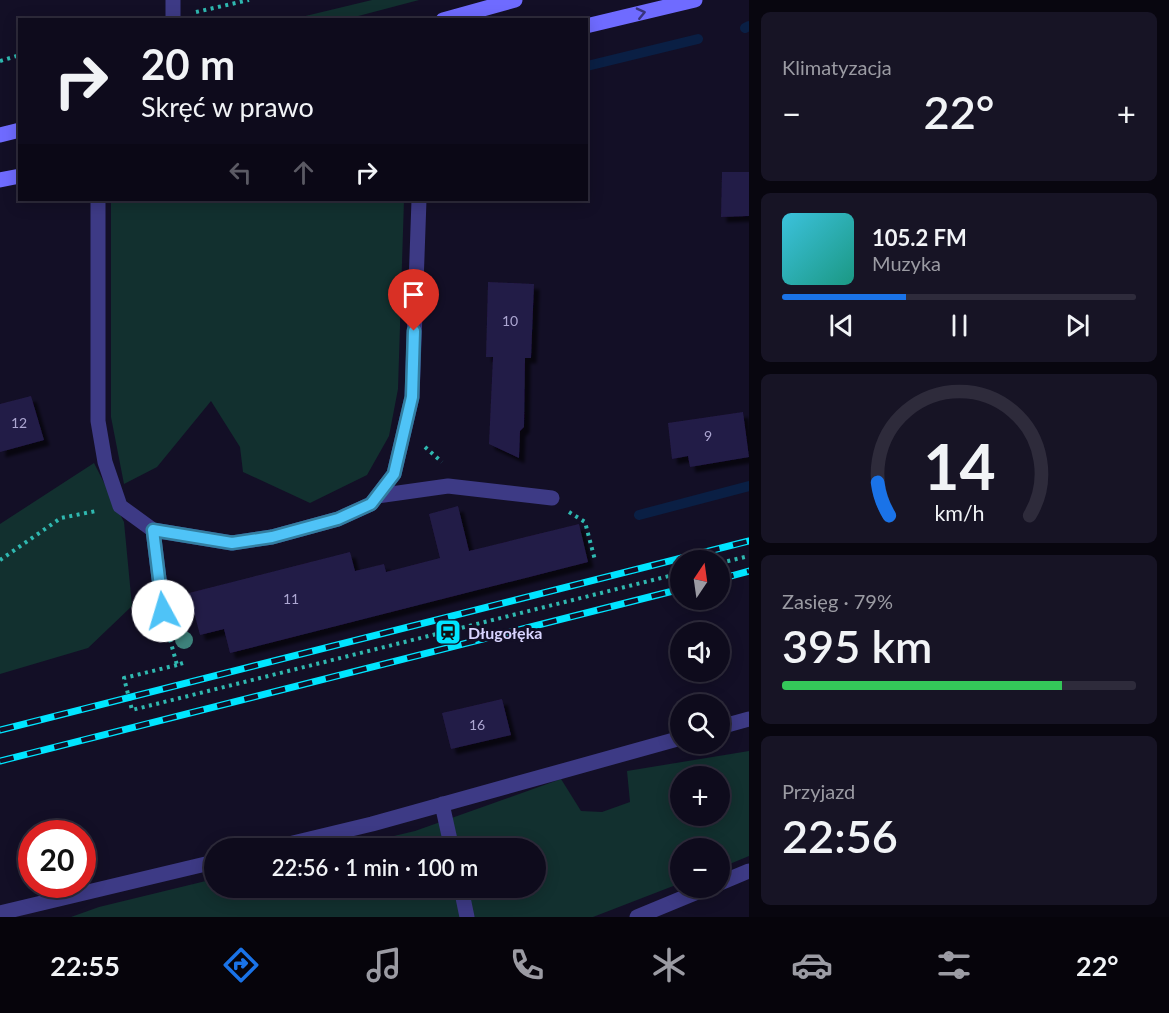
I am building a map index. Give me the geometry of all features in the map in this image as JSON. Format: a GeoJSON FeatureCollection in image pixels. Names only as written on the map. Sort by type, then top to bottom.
{"type":"FeatureCollection","features":[{"type":"Feature","properties":{"kind":"main road"},"geometry":{"type":"LineString","coordinates":[[450,18],[515,0]]}},
{"type":"Feature","properties":{"kind":"main road"},"geometry":{"type":"LineString","coordinates":[[588,26],[695,0]]}},
{"type":"Feature","properties":{"kind":"main road"},"geometry":{"type":"LineString","coordinates":[[0,135],[18,130]]}},
{"type":"Feature","properties":{"kind":"main road"},"geometry":{"type":"LineString","coordinates":[[0,180],[18,176]]}},
{"type":"Feature","properties":{"kind":"street"},"geometry":{"type":"LineString","coordinates":[[173,0],[173,18]]}},
{"type":"Feature","properties":{"kind":"street"},"geometry":{"type":"LineString","coordinates":[[98,201],[98,421],[105,462],[120,506],[153,530],[232,543],[272,537],[338,519],[371,504],[394,474],[412,397],[419,201]]}},
{"type":"Feature","properties":{"kind":"street"},"geometry":{"type":"LineString","coordinates":[[377,496],[448,486],[552,498]]}},
{"type":"Feature","properties":{"kind":"street"},"geometry":{"type":"LineString","coordinates":[[153,530],[163,611]]}},
{"type":"Feature","properties":{"kind":"street"},"geometry":{"type":"LineString","coordinates":[[730,724],[749,718]]}},
{"type":"Feature","properties":{"kind":"street"},"geometry":{"type":"LineString","coordinates":[[311,838],[670,741]]}},
{"type":"Feature","properties":{"kind":"street"},"geometry":{"type":"LineString","coordinates":[[442,804],[450,838]]}},
{"type":"Feature","properties":{"kind":"street"},"geometry":{"type":"LineString","coordinates":[[0,913],[204,864]]}},
{"type":"Feature","properties":{"kind":"street"},"geometry":{"type":"LineString","coordinates":[[730,879],[749,871]]}},
{"type":"Feature","properties":{"kind":"street"},"geometry":{"type":"LineString","coordinates":[[463,898],[467,917]]}},
{"type":"Feature","properties":{"kind":"street"},"geometry":{"type":"LineString","coordinates":[[637,917],[683,898]]}},
{"type":"Feature","properties":{"kind":"path"},"geometry":{"type":"LineString","coordinates":[[177,18],[249,0]]}},
{"type":"Feature","properties":{"kind":"path"},"geometry":{"type":"LineString","coordinates":[[0,61],[18,56]]}},
{"type":"Feature","properties":{"kind":"path"},"geometry":{"type":"LineString","coordinates":[[405,429],[473,489]]}},
{"type":"Feature","properties":{"kind":"path"},"geometry":{"type":"LineString","coordinates":[[552,498],[585,522],[594,560]]}},
{"type":"Feature","properties":{"kind":"path"},"geometry":{"type":"LineString","coordinates":[[0,560],[61,518],[120,506]]}},
{"type":"Feature","properties":{"kind":"path"},"geometry":{"type":"LineString","coordinates":[[730,560],[749,555]]}},
{"type":"Feature","properties":{"kind":"path"},"geometry":{"type":"LineString","coordinates":[[183,663],[124,678],[132,710],[670,576]]}},
{"type":"Feature","properties":{"kind":"path"},"geometry":{"type":"LineString","coordinates":[[163,611],[177,665]]}},
{"type":"Feature","properties":{"kind":"green space"},"geometry":{"type":"Polygon","coordinates":[[[372,0],[419,0],[351,18],[297,18],[372,0]]]}},
{"type":"Feature","properties":{"kind":"green space"},"geometry":{"type":"Polygon","coordinates":[[[111,201],[404,201],[398,389],[389,436],[367,475],[310,503],[243,472],[240,447],[211,401],[157,467],[124,484],[111,417],[111,201]]]}},
{"type":"Feature","properties":{"kind":"green space"},"geometry":{"type":"Polygon","coordinates":[[[94,463],[124,522],[132,606],[88,648],[0,674],[0,524],[94,463]]]}},
{"type":"Feature","properties":{"kind":"green space"},"geometry":{"type":"Polygon","coordinates":[[[749,751],[749,856],[730,864],[730,838],[670,838],[670,887],[593,917],[71,917],[99,907],[204,881],[204,898],[546,898],[546,838],[385,838],[415,831],[561,779],[581,811],[602,812],[630,802],[627,771],[749,751]]]}},
{"type":"Feature","properties":{"kind":"building"},"geometry":{"type":"Polygon","coordinates":[[[722,172],[749,172],[749,216],[721,217],[722,172]]]}},
{"type":"Feature","properties":{"kind":"building"},"geometry":{"type":"Polygon","coordinates":[[[488,282],[534,284],[531,358],[525,358],[524,427],[520,431],[519,458],[489,444],[493,357],[486,357],[488,282]]]}},
{"type":"Feature","properties":{"kind":"building"},"geometry":{"type":"Polygon","coordinates":[[[31,396],[44,440],[0,452],[0,404],[31,396]]]}},
{"type":"Feature","properties":{"kind":"building"},"geometry":{"type":"Polygon","coordinates":[[[743,412],[749,457],[690,467],[688,456],[672,459],[668,423],[743,412]]]}},
{"type":"Feature","properties":{"kind":"building"},"geometry":{"type":"Polygon","coordinates":[[[458,506],[469,551],[579,524],[588,562],[230,653],[224,629],[200,635],[189,593],[350,552],[355,571],[384,564],[386,572],[440,558],[429,514],[458,506]]]}},
{"type":"Feature","properties":{"kind":"building"},"geometry":{"type":"Polygon","coordinates":[[[502,699],[511,735],[451,749],[442,713],[502,699]]]}},
{"type":"Feature","properties":{"kind":"waterway"},"geometry":{"type":"LineString","coordinates":[[745,28],[749,26]]}},
{"type":"Feature","properties":{"kind":"waterway"},"geometry":{"type":"LineString","coordinates":[[588,66],[698,39]]}},
{"type":"Feature","properties":{"kind":"waterway"},"geometry":{"type":"LineString","coordinates":[[639,515],[749,486]]}},
{"type":"Feature","properties":{"kind":"railway"},"geometry":{"type":"LineString","coordinates":[[0,730],[749,541]]}},
{"type":"Feature","properties":{"kind":"railway"},"geometry":{"type":"LineString","coordinates":[[730,576],[749,571]]}},
{"type":"Feature","properties":{"kind":"railway"},"geometry":{"type":"LineString","coordinates":[[0,761],[670,592]]}},
{"type":"Feature","properties":{"kind":"place","name":"Długołęka"},"geometry":{"type":"Point","coordinates":[448,632]}},
{"type":"Feature","properties":{"kind":"route"},"geometry":{"type":"LineString","coordinates":[[163,611],[153,530],[232,543],[272,537],[338,519],[371,504],[394,474],[412,397],[414,331]]}}]}
